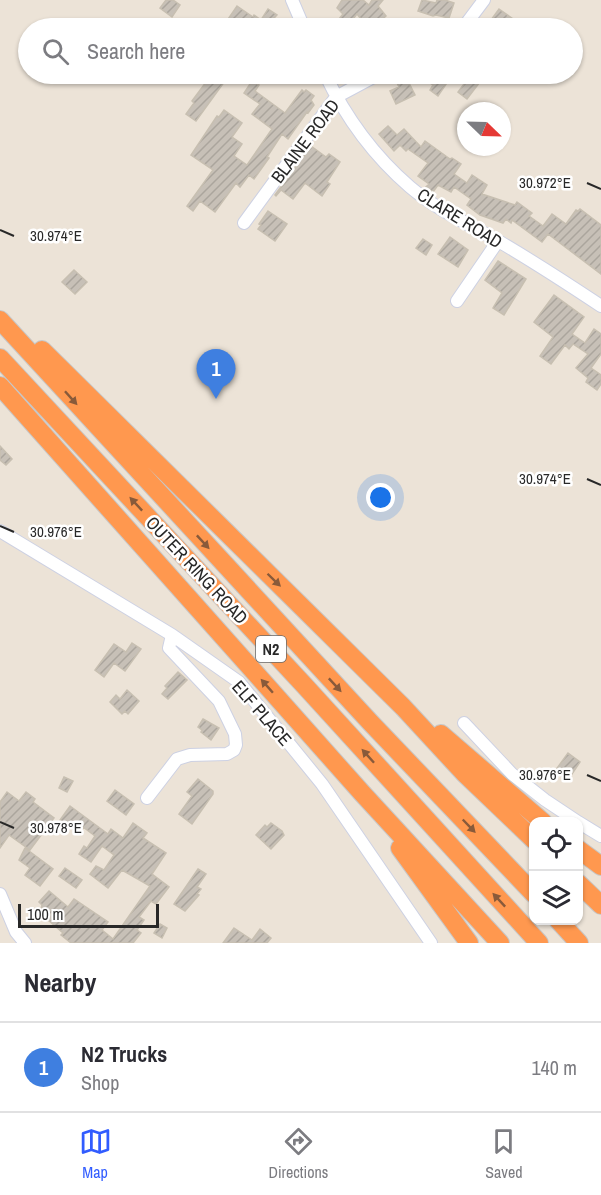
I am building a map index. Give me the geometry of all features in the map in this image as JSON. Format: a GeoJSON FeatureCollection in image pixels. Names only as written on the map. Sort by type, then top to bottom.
{"type":"FeatureCollection","features":[{"type":"Feature","properties":{"kind":"highway"},"geometry":{"type":"LineString","coordinates":[[2,322],[49,357],[403,707],[464,773],[529,835]]}},
{"type":"Feature","properties":{"kind":"highway","name":"OUTER RING ROAD"},"geometry":{"type":"LineString","coordinates":[[2,322],[370,722],[529,889]]}},
{"type":"Feature","properties":{"kind":"highway","name":"OUTER RING ROAD"},"geometry":{"type":"LineString","coordinates":[[0,358],[304,685],[539,943]]}},
{"type":"Feature","properties":{"kind":"highway"},"geometry":{"type":"LineString","coordinates":[[0,386],[362,793],[500,943]]}},
{"type":"Feature","properties":{"kind":"highway"},"geometry":{"type":"LineString","coordinates":[[403,707],[424,719],[537,817]]}},
{"type":"Feature","properties":{"kind":"highway"},"geometry":{"type":"LineString","coordinates":[[362,793],[469,943]]}},
{"type":"Feature","properties":{"kind":"highway"},"geometry":{"type":"LineString","coordinates":[[583,852],[599,866]]}},
{"type":"Feature","properties":{"kind":"highway"},"geometry":{"type":"LineString","coordinates":[[415,869],[420,882],[460,943]]}},
{"type":"Feature","properties":{"kind":"highway"},"geometry":{"type":"LineString","coordinates":[[583,887],[601,905]]}},
{"type":"Feature","properties":{"kind":"highway"},"geometry":{"type":"LineString","coordinates":[[562,925],[579,943]]}},
{"type":"Feature","properties":{"kind":"street"},"geometry":{"type":"LineString","coordinates":[[292,0],[300,18]]}},
{"type":"Feature","properties":{"kind":"street"},"geometry":{"type":"LineString","coordinates":[[470,18],[484,0]]}},
{"type":"Feature","properties":{"kind":"street","name":"CLARE ROAD"},"geometry":{"type":"LineString","coordinates":[[330,84],[365,139],[409,186],[438,208],[498,241],[601,306]]}},
{"type":"Feature","properties":{"kind":"street","name":"BLAINE ROAD"},"geometry":{"type":"LineString","coordinates":[[244,223],[336,97],[360,84]]}},
{"type":"Feature","properties":{"kind":"street"},"geometry":{"type":"LineString","coordinates":[[457,301],[498,241]]}},
{"type":"Feature","properties":{"kind":"street","name":"ELF PLACE"},"geometry":{"type":"LineString","coordinates":[[0,531],[172,635],[239,682],[322,783],[430,943]]}},
{"type":"Feature","properties":{"kind":"street"},"geometry":{"type":"LineString","coordinates":[[147,798],[177,759],[190,755],[227,754],[234,750],[236,745],[235,734],[219,701],[169,648],[172,635]]}},
{"type":"Feature","properties":{"kind":"street"},"geometry":{"type":"LineString","coordinates":[[464,723],[512,774],[570,817]]}},
{"type":"Feature","properties":{"kind":"street"},"geometry":{"type":"LineString","coordinates":[[583,825],[601,836]]}},
{"type":"Feature","properties":{"kind":"street"},"geometry":{"type":"LineString","coordinates":[[0,894],[16,932],[25,943]]}},
{"type":"Feature","properties":{"kind":"building"},"geometry":{"type":"Polygon","coordinates":[[[166,0],[173,0],[180,5],[172,17],[160,8],[166,0]]]}},
{"type":"Feature","properties":{"kind":"building"},"geometry":{"type":"Polygon","coordinates":[[[342,0],[363,0],[369,5],[372,0],[383,0],[378,6],[386,16],[384,18],[360,18],[357,14],[354,18],[340,18],[343,14],[337,8],[342,0]]]}},
{"type":"Feature","properties":{"kind":"building"},"geometry":{"type":"Polygon","coordinates":[[[422,0],[436,3],[437,0],[445,0],[454,3],[449,18],[418,11],[422,0]]]}},
{"type":"Feature","properties":{"kind":"building"},"geometry":{"type":"Polygon","coordinates":[[[237,6],[258,18],[229,18],[237,6]]]}},
{"type":"Feature","properties":{"kind":"building"},"geometry":{"type":"Polygon","coordinates":[[[268,9],[277,15],[274,18],[262,18],[268,9]]]}},
{"type":"Feature","properties":{"kind":"building"},"geometry":{"type":"Polygon","coordinates":[[[499,9],[512,18],[492,18],[499,9]]]}},
{"type":"Feature","properties":{"kind":"building"},"geometry":{"type":"Polygon","coordinates":[[[205,84],[223,84],[196,121],[186,114],[194,103],[192,101],[205,84]]]}},
{"type":"Feature","properties":{"kind":"building"},"geometry":{"type":"Polygon","coordinates":[[[250,84],[257,84],[259,85],[255,91],[285,113],[302,90],[304,92],[306,90],[314,96],[311,100],[314,105],[288,139],[282,134],[254,179],[249,175],[240,187],[236,183],[215,212],[200,201],[193,211],[187,206],[213,170],[191,155],[217,116],[219,117],[224,110],[242,123],[232,137],[242,144],[234,156],[247,165],[272,129],[252,114],[260,104],[244,93],[250,84]]]}},
{"type":"Feature","properties":{"kind":"building"},"geometry":{"type":"Polygon","coordinates":[[[398,84],[410,84],[415,95],[396,104],[390,91],[399,87],[398,84]]]}},
{"type":"Feature","properties":{"kind":"building"},"geometry":{"type":"Polygon","coordinates":[[[432,84],[446,84],[438,96],[430,90],[432,84]]]}},
{"type":"Feature","properties":{"kind":"building"},"geometry":{"type":"Polygon","coordinates":[[[464,84],[478,84],[467,99],[458,92],[464,84]]]}},
{"type":"Feature","properties":{"kind":"building"},"geometry":{"type":"Polygon","coordinates":[[[388,126],[397,135],[404,129],[421,147],[425,141],[450,159],[452,158],[461,164],[454,174],[467,183],[472,175],[487,185],[482,194],[515,205],[517,202],[532,213],[529,216],[543,226],[552,214],[566,224],[576,210],[580,209],[601,225],[601,274],[548,234],[542,242],[512,220],[511,223],[506,219],[503,223],[480,215],[467,205],[471,199],[454,187],[451,192],[438,185],[433,192],[426,187],[429,184],[418,176],[428,163],[408,149],[406,151],[400,145],[394,151],[379,134],[388,126]]]}},
{"type":"Feature","properties":{"kind":"building"},"geometry":{"type":"Polygon","coordinates":[[[311,146],[326,157],[329,154],[340,162],[327,182],[330,184],[322,196],[305,183],[293,199],[281,190],[276,196],[275,195],[311,146]]]}},
{"type":"Feature","properties":{"kind":"building"},"geometry":{"type":"Polygon","coordinates":[[[268,211],[287,224],[275,241],[258,229],[268,211]]]}},
{"type":"Feature","properties":{"kind":"building"},"geometry":{"type":"Polygon","coordinates":[[[450,237],[468,250],[458,267],[438,254],[450,237]]]}},
{"type":"Feature","properties":{"kind":"building"},"geometry":{"type":"Polygon","coordinates":[[[423,239],[432,245],[426,255],[416,248],[423,239]]]}},
{"type":"Feature","properties":{"kind":"building"},"geometry":{"type":"Polygon","coordinates":[[[498,261],[526,279],[504,315],[493,308],[502,293],[485,280],[498,261]]]}},
{"type":"Feature","properties":{"kind":"building"},"geometry":{"type":"Polygon","coordinates":[[[74,270],[87,282],[75,294],[62,282],[74,270]]]}},
{"type":"Feature","properties":{"kind":"building"},"geometry":{"type":"Polygon","coordinates":[[[554,295],[584,317],[572,334],[585,343],[594,329],[601,334],[601,354],[591,368],[601,375],[601,384],[597,390],[586,382],[588,378],[576,368],[588,354],[573,344],[569,349],[565,345],[551,364],[540,356],[553,337],[534,322],[554,295]]]}},
{"type":"Feature","properties":{"kind":"building"},"geometry":{"type":"Polygon","coordinates":[[[0,446],[12,459],[6,465],[0,460],[0,446]]]}},
{"type":"Feature","properties":{"kind":"building"},"geometry":{"type":"Polygon","coordinates":[[[132,643],[141,649],[125,671],[114,663],[104,677],[95,670],[114,644],[126,652],[132,643]]]}},
{"type":"Feature","properties":{"kind":"building"},"geometry":{"type":"Polygon","coordinates":[[[178,672],[187,680],[168,699],[162,694],[167,688],[165,686],[178,672]]]}},
{"type":"Feature","properties":{"kind":"building"},"geometry":{"type":"Polygon","coordinates":[[[127,690],[139,701],[128,714],[125,711],[122,714],[110,702],[116,695],[120,699],[127,690]]]}},
{"type":"Feature","properties":{"kind":"building"},"geometry":{"type":"Polygon","coordinates":[[[203,719],[219,728],[211,740],[198,727],[203,719]]]}},
{"type":"Feature","properties":{"kind":"building"},"geometry":{"type":"Polygon","coordinates":[[[568,753],[580,762],[568,780],[555,771],[568,753]]]}},
{"type":"Feature","properties":{"kind":"building"},"geometry":{"type":"Polygon","coordinates":[[[64,777],[73,781],[67,792],[59,788],[64,777]]]}},
{"type":"Feature","properties":{"kind":"building"},"geometry":{"type":"Polygon","coordinates":[[[198,779],[213,791],[213,794],[192,824],[179,814],[192,796],[187,792],[198,779]]]}},
{"type":"Feature","properties":{"kind":"building"},"geometry":{"type":"Polygon","coordinates":[[[115,790],[134,804],[126,815],[107,801],[115,790]]]}},
{"type":"Feature","properties":{"kind":"building"},"geometry":{"type":"Polygon","coordinates":[[[7,792],[19,801],[26,792],[35,799],[33,802],[54,818],[30,850],[9,835],[0,848],[0,802],[7,792]]]}},
{"type":"Feature","properties":{"kind":"building"},"geometry":{"type":"Polygon","coordinates":[[[70,806],[108,834],[111,829],[123,838],[133,823],[147,833],[143,838],[166,853],[152,874],[169,887],[156,904],[151,901],[139,917],[144,920],[137,930],[141,933],[133,943],[71,943],[40,913],[42,905],[39,902],[49,891],[68,907],[74,899],[108,922],[102,930],[113,939],[150,886],[122,870],[108,888],[90,874],[96,866],[104,870],[114,855],[102,846],[91,862],[79,854],[84,846],[87,848],[95,836],[83,827],[79,833],[60,820],[70,806]]]}},
{"type":"Feature","properties":{"kind":"building"},"geometry":{"type":"Polygon","coordinates":[[[271,823],[284,835],[271,849],[256,835],[265,825],[267,827],[271,823]]]}},
{"type":"Feature","properties":{"kind":"building"},"geometry":{"type":"Polygon","coordinates":[[[25,848],[53,869],[40,886],[25,875],[30,868],[19,860],[25,848]]]}},
{"type":"Feature","properties":{"kind":"building"},"geometry":{"type":"Polygon","coordinates":[[[65,868],[82,880],[76,888],[59,876],[65,868]]]}},
{"type":"Feature","properties":{"kind":"building"},"geometry":{"type":"Polygon","coordinates":[[[198,869],[206,874],[197,887],[201,889],[197,894],[199,895],[185,911],[174,904],[198,869]]]}},
{"type":"Feature","properties":{"kind":"building"},"geometry":{"type":"Polygon","coordinates":[[[160,924],[167,928],[162,938],[154,933],[160,924]]]}},
{"type":"Feature","properties":{"kind":"building"},"geometry":{"type":"Polygon","coordinates":[[[234,928],[252,940],[260,929],[271,938],[267,943],[223,943],[234,928]]]}},
{"type":"Feature","properties":{"kind":"place","name":"N2 Trucks"},"geometry":{"type":"Point","coordinates":[216,399]}}]}
